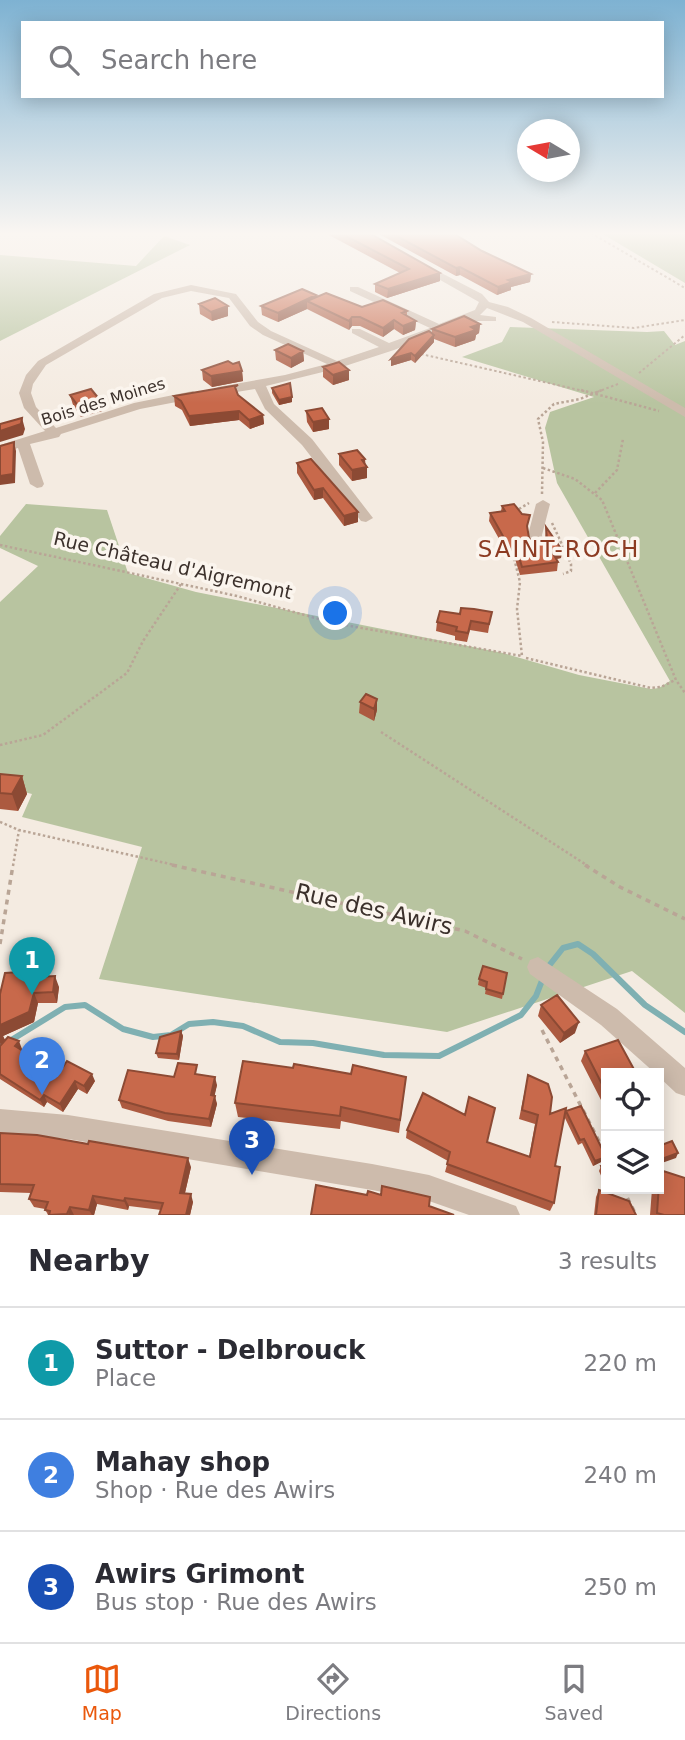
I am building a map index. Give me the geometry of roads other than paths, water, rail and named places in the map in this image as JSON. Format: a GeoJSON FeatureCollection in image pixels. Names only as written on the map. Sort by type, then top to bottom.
{"type":"FeatureCollection","features":[{"type":"Feature","properties":{"kind":"street"},"geometry":{"type":"LineString","coordinates":[[55,434],[27,405],[24,398],[27,379],[42,363],[158,296],[184,290]]}},
{"type":"Feature","properties":{"kind":"street"},"geometry":{"type":"LineString","coordinates":[[200,290],[232,296],[261,328],[331,361],[335,366]]}},
{"type":"Feature","properties":{"kind":"street"},"geometry":{"type":"LineString","coordinates":[[356,290],[438,328]]}},
{"type":"Feature","properties":{"kind":"street"},"geometry":{"type":"LineString","coordinates":[[466,290],[478,296],[484,304],[504,309],[527,320],[685,413]]}},
{"type":"Feature","properties":{"kind":"street","name":"Bois des Moines"},"geometry":{"type":"LineString","coordinates":[[0,449],[148,404],[259,385],[335,366],[390,348],[479,312],[484,304]]}},
{"type":"Feature","properties":{"kind":"street"},"geometry":{"type":"LineString","coordinates":[[464,318],[492,319]]}},
{"type":"Feature","properties":{"kind":"street"},"geometry":{"type":"LineString","coordinates":[[356,331],[390,348]]}},
{"type":"Feature","properties":{"kind":"street"},"geometry":{"type":"LineString","coordinates":[[259,385],[269,406],[307,442],[366,518]]}},
{"type":"Feature","properties":{"kind":"street"},"geometry":{"type":"LineString","coordinates":[[23,443],[37,484]]}},
{"type":"Feature","properties":{"kind":"street"},"geometry":{"type":"LineString","coordinates":[[537,546],[535,535],[543,504]]}},
{"type":"Feature","properties":{"kind":"street"},"geometry":{"type":"LineString","coordinates":[[546,971],[609,1017],[685,1084]]}},
{"type":"Feature","properties":{"kind":"street"},"geometry":{"type":"LineString","coordinates":[[0,1121],[68,1127],[372,1177],[429,1188],[507,1215]]}},
{"type":"Feature","properties":{"kind":"waterway"},"geometry":{"type":"LineString","coordinates":[[548,967],[563,948],[578,944],[593,954],[645,1005],[685,1032]]}},
{"type":"Feature","properties":{"kind":"waterway"},"geometry":{"type":"LineString","coordinates":[[0,1047],[65,1007],[85,1005],[123,1029],[153,1037],[171,1035],[189,1024],[213,1022],[243,1026],[280,1042],[313,1043],[384,1055],[439,1056],[521,1015],[536,996],[543,978]]}},
{"type":"Feature","properties":{"kind":"place","name":"Suttor - Delbrouck"},"geometry":{"type":"Point","coordinates":[32,995]}},
{"type":"Feature","properties":{"kind":"place","name":"Mahay shop"},"geometry":{"type":"Point","coordinates":[42,1095]}},
{"type":"Feature","properties":{"kind":"place","name":"Awirs Grimont"},"geometry":{"type":"Point","coordinates":[252,1175]}},
{"type":"Feature","properties":{"kind":"district","name":"SAINT-ROCH"},"geometry":{"type":"Point","coordinates":[559,549]}}]}
